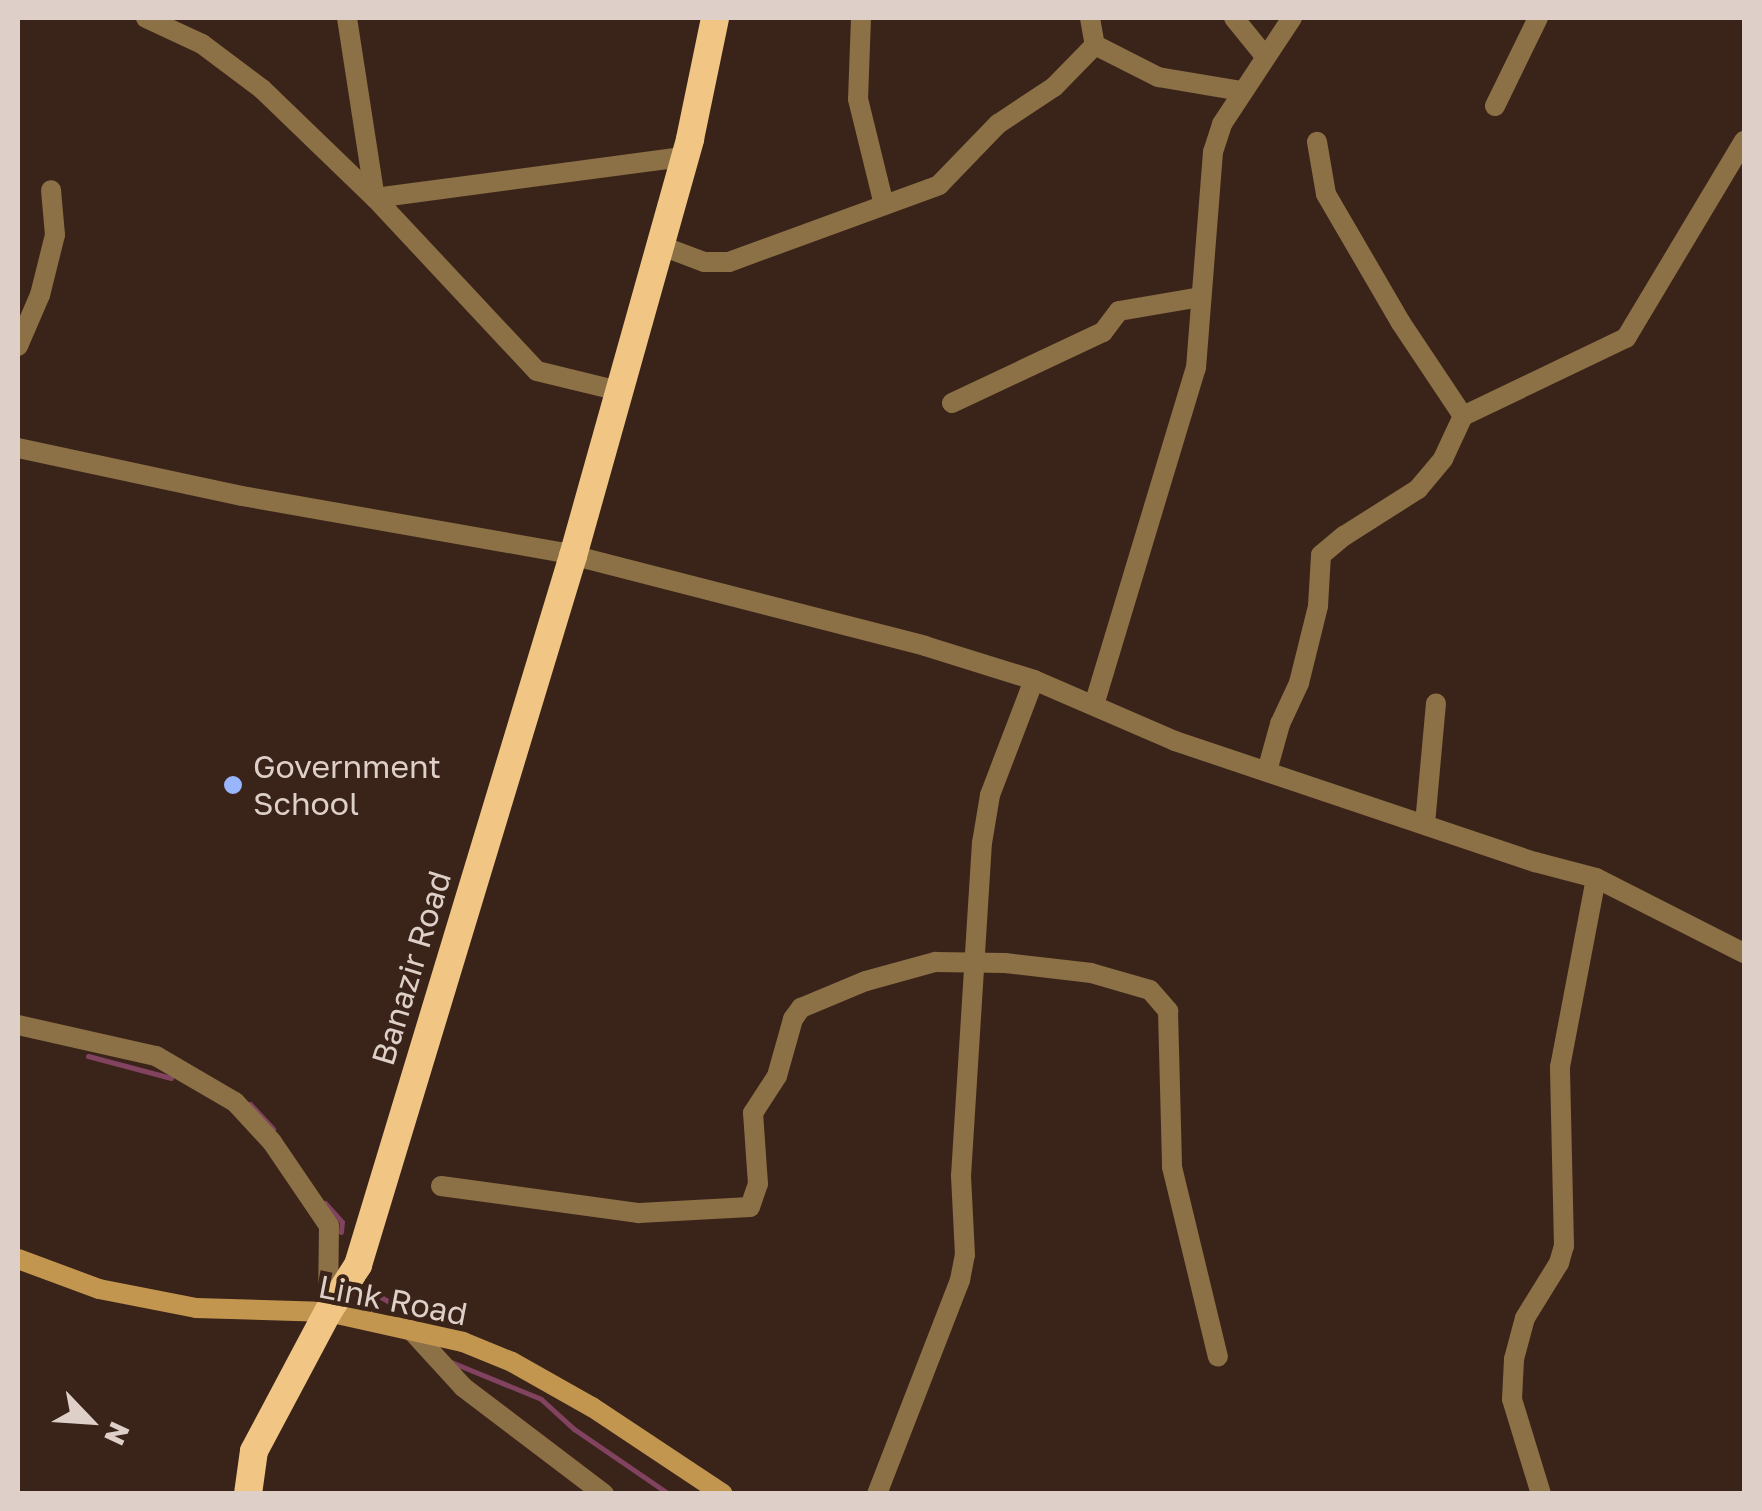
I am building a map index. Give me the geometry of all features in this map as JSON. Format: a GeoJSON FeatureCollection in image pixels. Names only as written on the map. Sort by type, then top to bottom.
{"type":"FeatureCollection","features":[{"type":"Feature","properties":{"kind":"highway","name":"Banazir Road"},"geometry":{"type":"LineString","coordinates":[[248,1494],[254,1450],[328,1312],[358,1265],[573,556],[684,157],[715,18]]}},
{"type":"Feature","properties":{"kind":"main road","name":"Link Road"},"geometry":{"type":"LineString","coordinates":[[18,1258],[99,1289],[196,1308],[328,1312],[463,1342],[512,1362],[592,1406],[723,1494]]}},
{"type":"Feature","properties":{"kind":"street"},"geometry":{"type":"LineString","coordinates":[[146,18],[202,44],[262,90],[375,198],[537,370],[619,390]]}},
{"type":"Feature","properties":{"kind":"street"},"geometry":{"type":"LineString","coordinates":[[347,18],[375,198]]}},
{"type":"Feature","properties":{"kind":"street"},"geometry":{"type":"LineString","coordinates":[[861,18],[858,100],[884,205]]}},
{"type":"Feature","properties":{"kind":"street"},"geometry":{"type":"LineString","coordinates":[[1090,18],[1095,45]]}},
{"type":"Feature","properties":{"kind":"street"},"geometry":{"type":"LineString","coordinates":[[1234,18],[1264,56]]}},
{"type":"Feature","properties":{"kind":"street"},"geometry":{"type":"LineString","coordinates":[[1094,705],[1189,398],[1213,152],[1242,91],[1292,18]]}},
{"type":"Feature","properties":{"kind":"street"},"geometry":{"type":"LineString","coordinates":[[1495,106],[1538,18]]}},
{"type":"Feature","properties":{"kind":"street"},"geometry":{"type":"LineString","coordinates":[[660,245],[704,262],[729,262],[939,186],[998,124],[1054,86],[1095,45]]}},
{"type":"Feature","properties":{"kind":"street"},"geometry":{"type":"LineString","coordinates":[[1095,45],[1158,77],[1242,91]]}},
{"type":"Feature","properties":{"kind":"street"},"geometry":{"type":"LineString","coordinates":[[1267,772],[1280,724],[1299,683],[1313,626],[1321,556],[1418,489],[1443,458],[1464,416],[1626,338],[1744,141]]}},
{"type":"Feature","properties":{"kind":"street"},"geometry":{"type":"LineString","coordinates":[[1317,142],[1326,194],[1401,322],[1464,416]]}},
{"type":"Feature","properties":{"kind":"street"},"geometry":{"type":"LineString","coordinates":[[375,198],[684,157]]}},
{"type":"Feature","properties":{"kind":"street"},"geometry":{"type":"LineString","coordinates":[[18,346],[40,296],[55,235],[51,190]]}},
{"type":"Feature","properties":{"kind":"street"},"geometry":{"type":"LineString","coordinates":[[952,403],[1104,332],[1119,311],[1201,297]]}},
{"type":"Feature","properties":{"kind":"street"},"geometry":{"type":"LineString","coordinates":[[18,448],[242,496],[573,556],[925,646],[1034,680],[1174,741],[1535,862],[1596,878],[1744,953]]}},
{"type":"Feature","properties":{"kind":"street"},"geometry":{"type":"LineString","coordinates":[[877,1494],[960,1280],[965,1255],[961,1176],[974,960],[990,795],[1034,680]]}},
{"type":"Feature","properties":{"kind":"street"},"geometry":{"type":"LineString","coordinates":[[1426,824],[1436,703]]}},
{"type":"Feature","properties":{"kind":"street"},"geometry":{"type":"LineString","coordinates":[[1541,1494],[1512,1399],[1514,1359],[1524,1318],[1559,1263],[1564,1246],[1560,1067],[1596,878]]}},
{"type":"Feature","properties":{"kind":"street"},"geometry":{"type":"LineString","coordinates":[[441,1186],[639,1213],[750,1207],[758,1184],[753,1112],[777,1076],[793,1018],[801,1008],[905,969],[935,962],[974,960],[1091,973],[1150,990],[1168,1011],[1172,1167],[1218,1357]]}},
{"type":"Feature","properties":{"kind":"street"},"geometry":{"type":"LineString","coordinates":[[18,1025],[156,1056],[234,1102],[272,1142],[329,1226],[328,1312]]}},
{"type":"Feature","properties":{"kind":"street"},"geometry":{"type":"LineString","coordinates":[[411,1330],[463,1387],[604,1494]]}},
{"type":"Feature","properties":{"kind":"waterway"},"geometry":{"type":"LineString","coordinates":[[88,1056],[171,1078]]}},
{"type":"Feature","properties":{"kind":"waterway"},"geometry":{"type":"LineString","coordinates":[[250,1104],[273,1129]]}},
{"type":"Feature","properties":{"kind":"waterway"},"geometry":{"type":"LineString","coordinates":[[325,1203],[342,1222],[341,1232]]}},
{"type":"Feature","properties":{"kind":"waterway"},"geometry":{"type":"LineString","coordinates":[[372,1292],[412,1315]]}},
{"type":"Feature","properties":{"kind":"waterway"},"geometry":{"type":"LineString","coordinates":[[451,1362],[541,1399],[574,1429],[669,1494]]}},
{"type":"Feature","properties":{"kind":"place","name":"Government School"},"geometry":{"type":"Point","coordinates":[233,785]}}]}
